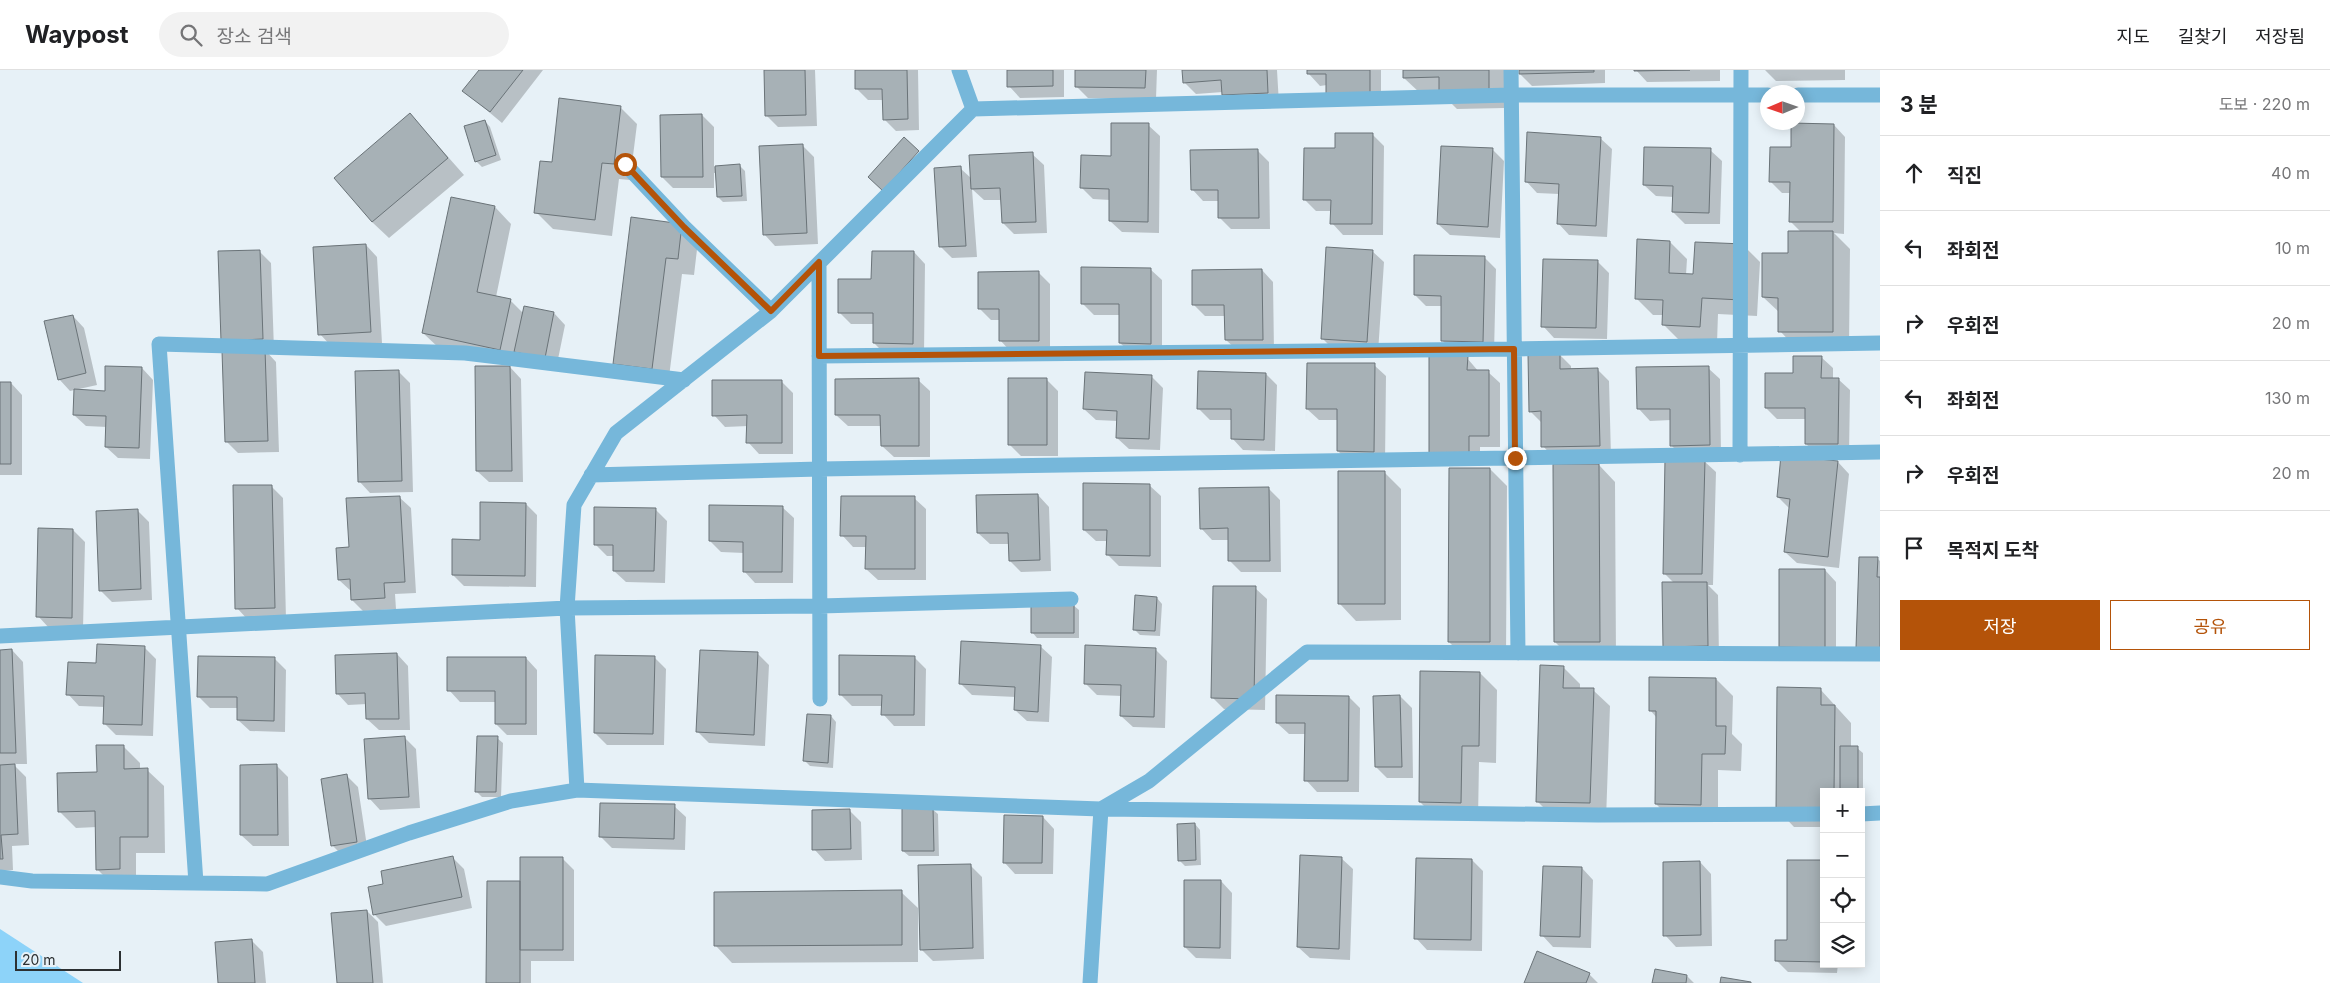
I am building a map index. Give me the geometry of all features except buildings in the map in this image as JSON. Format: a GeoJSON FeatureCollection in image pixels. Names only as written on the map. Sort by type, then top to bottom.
{"type":"FeatureCollection","features":[{"type":"Feature","properties":{"kind":"street"},"geometry":{"type":"LineString","coordinates":[[959,70],[973,109]]}},
{"type":"Feature","properties":{"kind":"street"},"geometry":{"type":"LineString","coordinates":[[1511,70],[1518,653]]}},
{"type":"Feature","properties":{"kind":"street"},"geometry":{"type":"LineString","coordinates":[[1740,455],[1741,70]]}},
{"type":"Feature","properties":{"kind":"street"},"geometry":{"type":"LineString","coordinates":[[577,790],[566,608],[574,505],[591,475],[616,433],[771,311],[973,109],[1511,96],[1760,95]]}},
{"type":"Feature","properties":{"kind":"street"},"geometry":{"type":"LineString","coordinates":[[1805,95],[1880,95]]}},
{"type":"Feature","properties":{"kind":"street"},"geometry":{"type":"LineString","coordinates":[[625,164],[684,227],[771,311]]}},
{"type":"Feature","properties":{"kind":"street"},"geometry":{"type":"LineString","coordinates":[[819,262],[820,699]]}},
{"type":"Feature","properties":{"kind":"street"},"geometry":{"type":"LineString","coordinates":[[819,356],[1514,349],[1880,343]]}},
{"type":"Feature","properties":{"kind":"street"},"geometry":{"type":"LineString","coordinates":[[196,883],[180,627],[159,344],[464,353],[684,380]]}},
{"type":"Feature","properties":{"kind":"street"},"geometry":{"type":"LineString","coordinates":[[591,475],[820,469],[1880,452]]}},
{"type":"Feature","properties":{"kind":"street"},"geometry":{"type":"LineString","coordinates":[[0,636],[566,608],[820,606],[1071,599]]}},
{"type":"Feature","properties":{"kind":"street"},"geometry":{"type":"LineString","coordinates":[[1101,809],[1150,781],[1307,652],[1880,654]]}},
{"type":"Feature","properties":{"kind":"street"},"geometry":{"type":"LineString","coordinates":[[0,878],[32,881],[267,884],[409,833],[511,801],[577,790],[1101,809],[1598,814],[1820,814]]}},
{"type":"Feature","properties":{"kind":"street"},"geometry":{"type":"LineString","coordinates":[[1090,983],[1101,809]]}},
{"type":"Feature","properties":{"kind":"street"},"geometry":{"type":"LineString","coordinates":[[1865,814],[1880,813]]}},
{"type":"Feature","properties":{"kind":"shaded area"},"geometry":{"type":"Polygon","coordinates":[[[0,929],[83,983],[0,983],[0,929]]]}},
{"type":"Feature","properties":{"kind":"route"},"geometry":{"type":"LineString","coordinates":[[625,164],[684,227],[771,311],[819,262],[819,356],[1514,349],[1515,458]]}}]}
